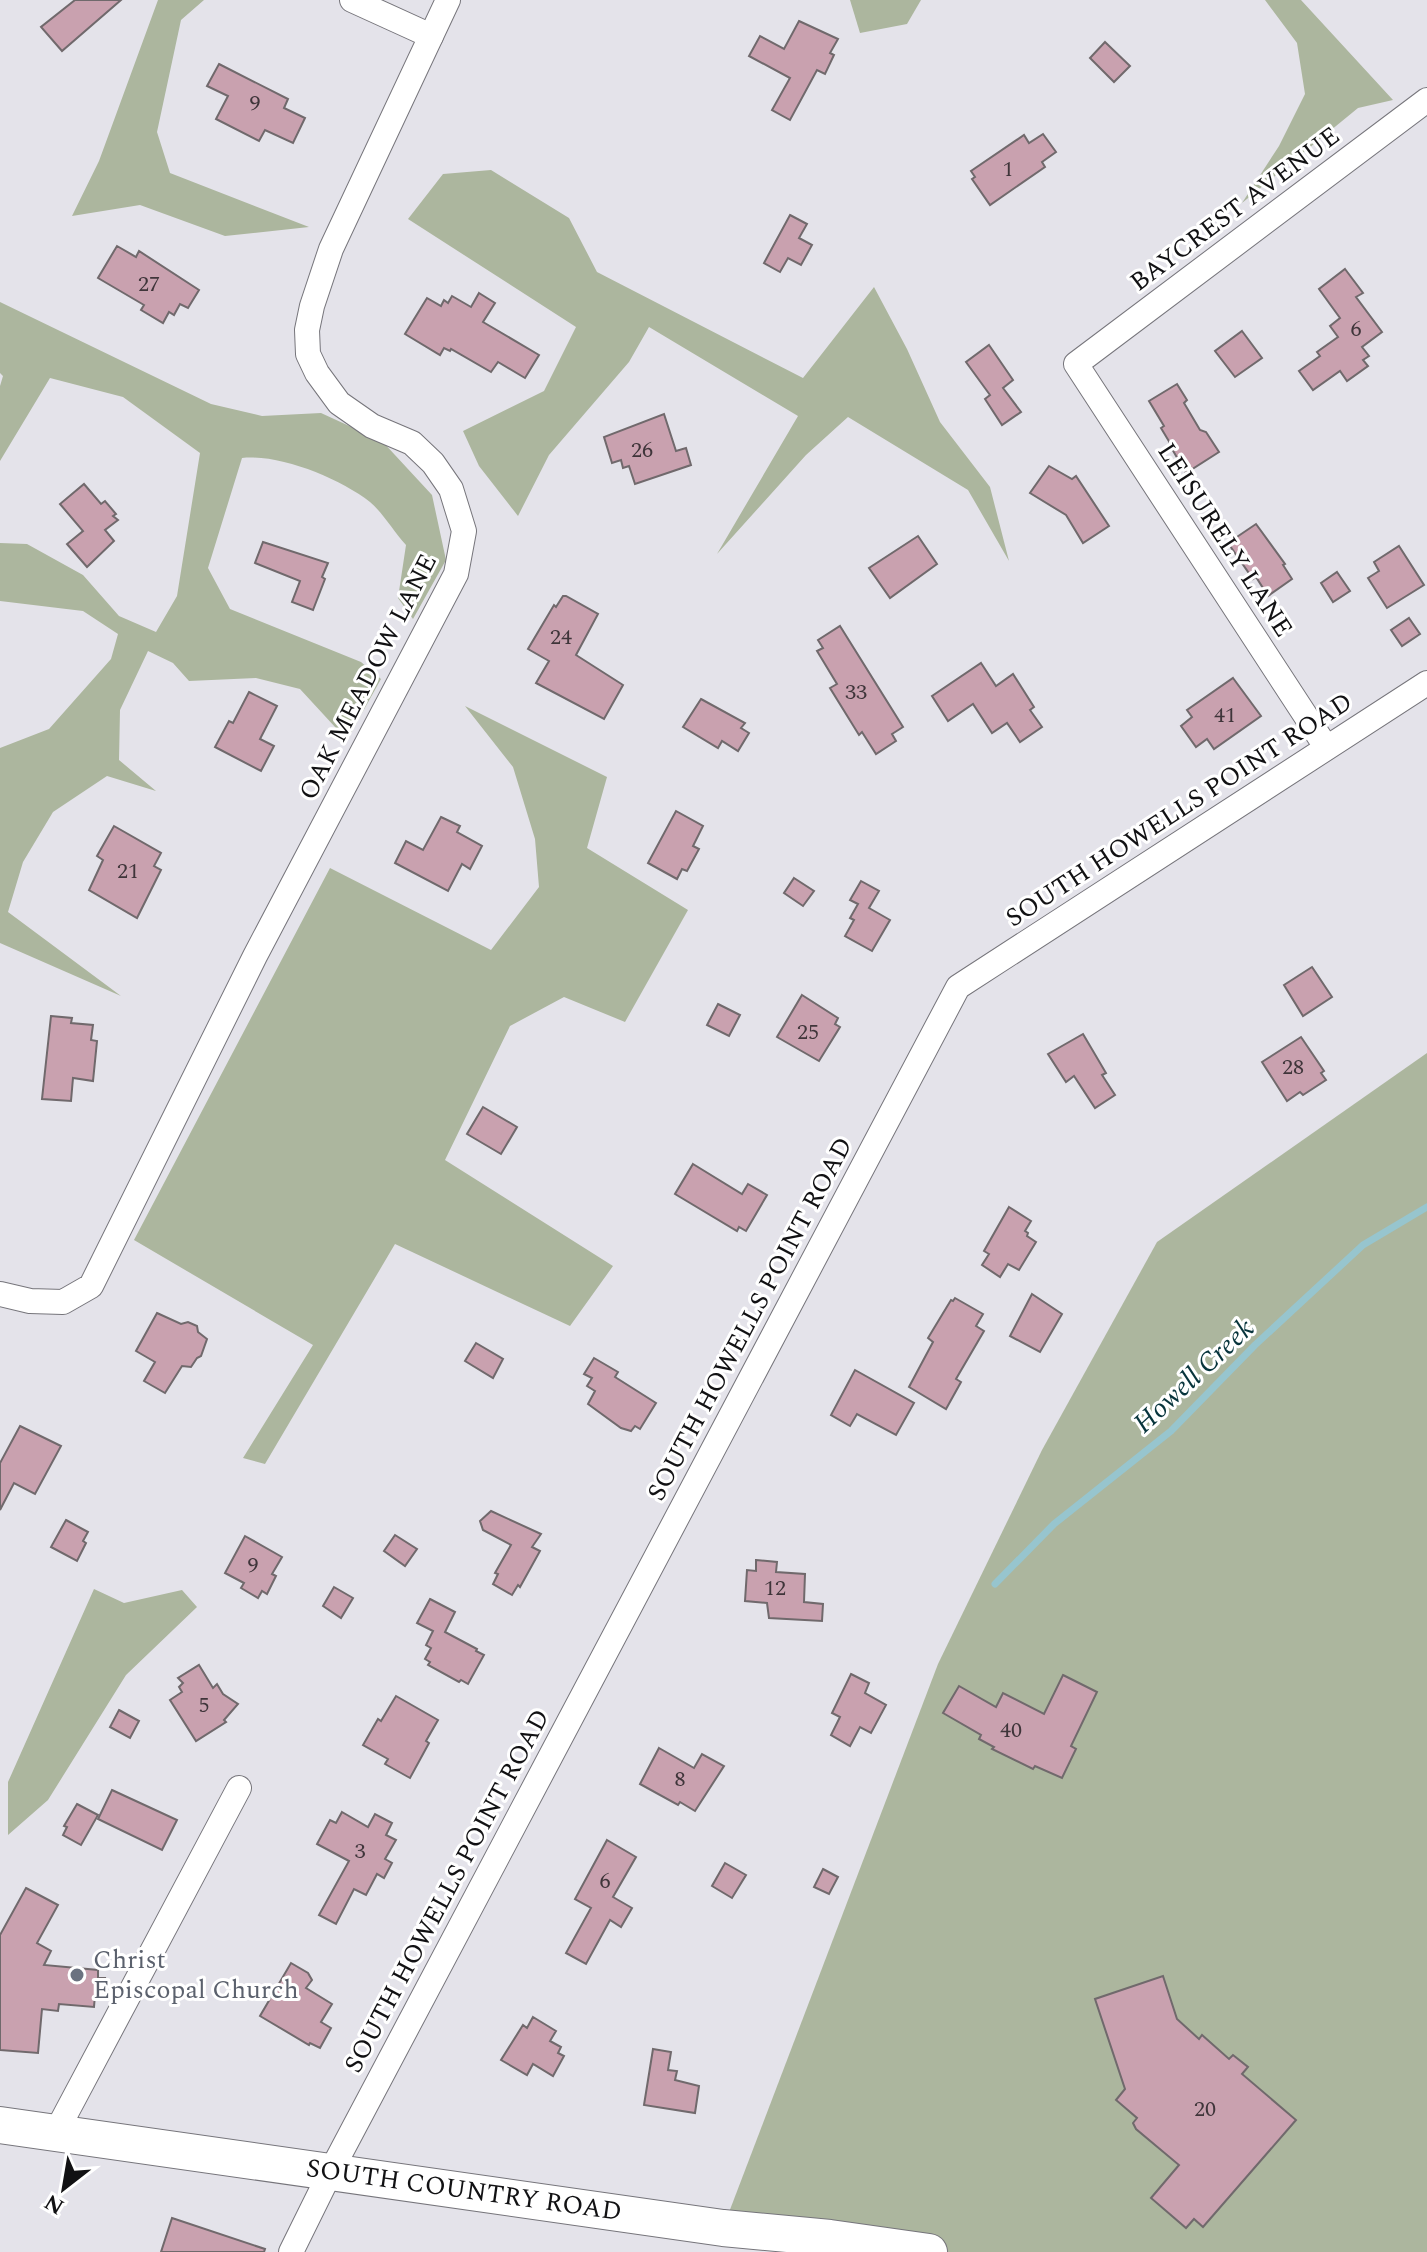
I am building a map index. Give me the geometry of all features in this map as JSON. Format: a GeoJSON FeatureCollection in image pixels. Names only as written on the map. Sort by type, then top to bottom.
{"type":"FeatureCollection","features":[{"type":"Feature","properties":{"kind":"main road","name":"SOUTH COUNTRY ROAD"},"geometry":{"type":"LineString","coordinates":[[0,2125],[827,2245],[929,2252]]}},
{"type":"Feature","properties":{"kind":"street"},"geometry":{"type":"LineString","coordinates":[[352,0],[431,36]]}},
{"type":"Feature","properties":{"kind":"street","name":"OAK MEADOW LANE"},"geometry":{"type":"LineString","coordinates":[[0,1294],[30,1301],[63,1302],[91,1286],[255,956],[456,574],[464,531],[451,489],[433,463],[412,443],[372,426],[339,403],[317,373],[308,354],[307,330],[331,249],[448,0]]}},
{"type":"Feature","properties":{"kind":"street","name":"BAYCREST AVENUE"},"geometry":{"type":"LineString","coordinates":[[1076,364],[1427,100]]}},
{"type":"Feature","properties":{"kind":"street","name":"LEISURELY LANE"},"geometry":{"type":"LineString","coordinates":[[1076,364],[1326,747]]}},
{"type":"Feature","properties":{"kind":"street","name":"SOUTH HOWELLS POINT ROAD"},"geometry":{"type":"LineString","coordinates":[[291,2252],[958,987],[1427,683]]}},
{"type":"Feature","properties":{"kind":"street"},"geometry":{"type":"LineString","coordinates":[[55,2134],[239,1788]]}},
{"type":"Feature","properties":{"kind":"green space"},"geometry":{"type":"Polygon","coordinates":[[[158,0],[204,0],[181,20],[157,132],[170,173],[309,227],[225,236],[140,205],[72,216],[99,161],[158,0]]]}},
{"type":"Feature","properties":{"kind":"green space"},"geometry":{"type":"Polygon","coordinates":[[[850,0],[921,0],[907,24],[860,33],[850,0]]]}},
{"type":"Feature","properties":{"kind":"green space"},"geometry":{"type":"Polygon","coordinates":[[[1265,0],[1301,0],[1393,100],[1358,108],[1242,203],[1279,146],[1305,94],[1297,43],[1265,0]]]}},
{"type":"Feature","properties":{"kind":"green space"},"geometry":{"type":"Polygon","coordinates":[[[491,170],[569,218],[597,272],[803,378],[874,287],[907,349],[940,422],[990,487],[1009,561],[968,490],[848,417],[806,455],[717,554],[798,416],[649,327],[629,362],[549,455],[518,516],[479,466],[463,431],[544,391],[576,327],[408,219],[443,174],[491,170]]]}},
{"type":"Feature","properties":{"kind":"green space"},"geometry":{"type":"Polygon","coordinates":[[[0,302],[211,404],[262,416],[321,413],[382,441],[432,495],[446,560],[413,619],[398,598],[406,545],[375,506],[326,476],[274,460],[242,458],[208,568],[230,609],[361,662],[381,679],[347,740],[300,689],[256,678],[189,681],[173,663],[148,651],[120,710],[119,760],[156,791],[107,776],[53,812],[23,862],[8,912],[121,996],[0,943],[0,748],[49,729],[111,659],[118,634],[83,611],[0,601],[0,543],[27,544],[83,575],[119,616],[156,632],[177,596],[200,453],[123,397],[50,378],[0,461],[0,386],[3,376],[0,373],[0,302]]]}},
{"type":"Feature","properties":{"kind":"green space"},"geometry":{"type":"Polygon","coordinates":[[[465,706],[607,777],[587,848],[688,910],[625,1022],[564,997],[510,1026],[445,1160],[613,1266],[570,1326],[395,1244],[265,1464],[243,1458],[313,1345],[134,1240],[330,868],[491,950],[539,887],[535,839],[513,767],[465,706]]]}},
{"type":"Feature","properties":{"kind":"green space"},"geometry":{"type":"Polygon","coordinates":[[[1427,1053],[1427,2252],[863,2252],[723,2228],[938,1664],[1042,1450],[1157,1242],[1427,1053]]]}},
{"type":"Feature","properties":{"kind":"green space"},"geometry":{"type":"Polygon","coordinates":[[[94,1589],[124,1603],[182,1590],[197,1607],[126,1675],[48,1800],[8,1835],[8,1782],[94,1589]]]}},
{"type":"Feature","properties":{"kind":"building"},"geometry":{"type":"Polygon","coordinates":[[[75,0],[121,0],[62,51],[41,27],[75,0]]]}},
{"type":"Feature","properties":{"kind":"building"},"geometry":{"type":"Polygon","coordinates":[[[799,21],[838,39],[830,53],[834,55],[825,74],[817,70],[790,120],[772,110],[790,78],[749,56],[760,36],[784,49],[799,21]]]}},
{"type":"Feature","properties":{"kind":"building"},"geometry":{"type":"Polygon","coordinates":[[[1105,42],[1130,66],[1114,82],[1090,58],[1105,42]]]}},
{"type":"Feature","properties":{"kind":"building"},"geometry":{"type":"Polygon","coordinates":[[[219,64],[288,99],[284,108],[305,118],[293,143],[265,130],[259,141],[216,119],[228,96],[207,86],[219,64]]]}},
{"type":"Feature","properties":{"kind":"building"},"geometry":{"type":"Polygon","coordinates":[[[1043,134],[1056,152],[1042,162],[1045,167],[990,205],[972,179],[975,177],[971,171],[1024,135],[1029,143],[1043,134]]]}},
{"type":"Feature","properties":{"kind":"building"},"geometry":{"type":"Polygon","coordinates":[[[790,215],[807,224],[799,238],[812,245],[801,265],[788,258],[780,272],[764,263],[790,215]]]}},
{"type":"Feature","properties":{"kind":"building"},"geometry":{"type":"Polygon","coordinates":[[[117,246],[136,257],[139,251],[199,290],[188,308],[180,304],[174,315],[169,312],[163,323],[141,310],[144,305],[98,278],[117,246]]]}},
{"type":"Feature","properties":{"kind":"building"},"geometry":{"type":"Polygon","coordinates":[[[1345,269],[1363,293],[1356,297],[1382,332],[1362,347],[1369,356],[1363,360],[1368,366],[1347,381],[1340,371],[1313,390],[1299,371],[1320,356],[1317,352],[1338,337],[1330,326],[1340,318],[1319,289],[1345,269]]]}},
{"type":"Feature","properties":{"kind":"building"},"geometry":{"type":"Polygon","coordinates":[[[479,293],[495,303],[483,322],[539,355],[525,378],[498,362],[491,372],[451,349],[444,348],[440,355],[405,334],[427,298],[441,306],[444,300],[448,303],[452,296],[471,307],[479,293]]]}},
{"type":"Feature","properties":{"kind":"building"},"geometry":{"type":"Polygon","coordinates":[[[1242,331],[1262,358],[1235,377],[1215,351],[1242,331]]]}},
{"type":"Feature","properties":{"kind":"building"},"geometry":{"type":"Polygon","coordinates":[[[989,345],[1013,380],[1003,388],[1021,412],[1002,425],[985,399],[990,395],[966,362],[989,345]]]}},
{"type":"Feature","properties":{"kind":"building"},"geometry":{"type":"Polygon","coordinates":[[[1177,384],[1200,430],[1206,432],[1219,452],[1186,473],[1149,401],[1177,384]]]}},
{"type":"Feature","properties":{"kind":"building"},"geometry":{"type":"Polygon","coordinates":[[[664,414],[676,451],[686,448],[691,465],[635,484],[629,466],[623,468],[621,460],[612,463],[604,437],[664,414]]]}},
{"type":"Feature","properties":{"kind":"building"},"geometry":{"type":"Polygon","coordinates":[[[1049,466],[1072,479],[1076,476],[1109,526],[1083,543],[1066,515],[1030,493],[1049,466]]]}},
{"type":"Feature","properties":{"kind":"building"},"geometry":{"type":"Polygon","coordinates":[[[84,484],[101,504],[105,501],[118,520],[105,530],[114,541],[87,567],[67,544],[83,531],[60,504],[84,484]]]}},
{"type":"Feature","properties":{"kind":"building"},"geometry":{"type":"Polygon","coordinates":[[[1256,524],[1292,579],[1268,596],[1228,543],[1256,524]]]}},
{"type":"Feature","properties":{"kind":"building"},"geometry":{"type":"Polygon","coordinates":[[[918,536],[937,564],[890,598],[869,568],[918,536]]]}},
{"type":"Feature","properties":{"kind":"building"},"geometry":{"type":"Polygon","coordinates":[[[263,542],[328,563],[313,610],[292,602],[300,581],[255,563],[263,542]]]}},
{"type":"Feature","properties":{"kind":"building"},"geometry":{"type":"Polygon","coordinates":[[[1399,546],[1424,585],[1387,608],[1368,578],[1379,571],[1374,562],[1399,546]]]}},
{"type":"Feature","properties":{"kind":"building"},"geometry":{"type":"Polygon","coordinates":[[[1337,572],[1350,591],[1333,602],[1321,583],[1337,572]]]}},
{"type":"Feature","properties":{"kind":"building"},"geometry":{"type":"Polygon","coordinates":[[[563,596],[598,614],[576,655],[623,685],[604,719],[536,683],[549,661],[528,649],[554,605],[556,607],[563,596]]]}},
{"type":"Feature","properties":{"kind":"building"},"geometry":{"type":"Polygon","coordinates":[[[1409,618],[1420,634],[1402,646],[1391,630],[1409,618]]]}},
{"type":"Feature","properties":{"kind":"building"},"geometry":{"type":"Polygon","coordinates":[[[840,626],[903,727],[892,734],[896,741],[876,754],[862,732],[859,735],[830,688],[837,684],[817,651],[823,648],[818,640],[840,626]]]}},
{"type":"Feature","properties":{"kind":"building"},"geometry":{"type":"Polygon","coordinates":[[[981,663],[996,686],[1013,674],[1034,707],[1030,710],[1042,727],[1020,742],[1007,723],[992,733],[973,704],[948,721],[932,696],[981,663]]]}},
{"type":"Feature","properties":{"kind":"building"},"geometry":{"type":"Polygon","coordinates":[[[1233,678],[1261,716],[1214,749],[1207,739],[1196,747],[1181,726],[1192,717],[1187,710],[1233,678]]]}},
{"type":"Feature","properties":{"kind":"building"},"geometry":{"type":"Polygon","coordinates":[[[249,692],[277,706],[260,739],[274,746],[261,771],[215,747],[229,721],[233,723],[249,692]]]}},
{"type":"Feature","properties":{"kind":"building"},"geometry":{"type":"Polygon","coordinates":[[[701,699],[745,723],[741,728],[749,733],[738,751],[722,741],[718,748],[683,727],[701,699]]]}},
{"type":"Feature","properties":{"kind":"building"},"geometry":{"type":"Polygon","coordinates":[[[676,811],[703,826],[693,846],[699,849],[687,871],[682,869],[677,879],[648,863],[676,811]]]}},
{"type":"Feature","properties":{"kind":"building"},"geometry":{"type":"Polygon","coordinates":[[[441,817],[460,826],[457,832],[482,846],[470,869],[462,864],[448,891],[395,863],[406,841],[423,850],[441,817]]]}},
{"type":"Feature","properties":{"kind":"building"},"geometry":{"type":"Polygon","coordinates":[[[114,826],[161,853],[154,866],[161,870],[137,918],[89,890],[103,860],[97,856],[114,826]]]}},
{"type":"Feature","properties":{"kind":"building"},"geometry":{"type":"Polygon","coordinates":[[[794,878],[814,891],[803,906],[784,893],[794,878]]]}},
{"type":"Feature","properties":{"kind":"building"},"geometry":{"type":"Polygon","coordinates":[[[861,881],[879,891],[869,908],[890,920],[872,951],[845,936],[858,904],[850,900],[861,881]]]}},
{"type":"Feature","properties":{"kind":"building"},"geometry":{"type":"Polygon","coordinates":[[[1312,967],[1332,997],[1303,1016],[1284,985],[1312,967]]]}},
{"type":"Feature","properties":{"kind":"building"},"geometry":{"type":"Polygon","coordinates":[[[802,995],[838,1018],[835,1024],[840,1027],[819,1061],[777,1037],[802,995]]]}},
{"type":"Feature","properties":{"kind":"building"},"geometry":{"type":"Polygon","coordinates":[[[718,1004],[740,1015],[729,1036],[707,1025],[718,1004]]]}},
{"type":"Feature","properties":{"kind":"building"},"geometry":{"type":"Polygon","coordinates":[[[51,1016],[72,1018],[71,1023],[93,1025],[91,1040],[97,1041],[93,1081],[73,1078],[71,1101],[42,1099],[51,1016]]]}},
{"type":"Feature","properties":{"kind":"building"},"geometry":{"type":"Polygon","coordinates":[[[1083,1034],[1115,1095],[1095,1108],[1074,1076],[1066,1082],[1048,1054],[1083,1034]]]}},
{"type":"Feature","properties":{"kind":"building"},"geometry":{"type":"Polygon","coordinates":[[[1301,1037],[1324,1071],[1321,1073],[1326,1080],[1287,1101],[1262,1062],[1301,1037]]]}},
{"type":"Feature","properties":{"kind":"building"},"geometry":{"type":"Polygon","coordinates":[[[483,1107],[517,1127],[501,1154],[467,1134],[483,1107]]]}},
{"type":"Feature","properties":{"kind":"building"},"geometry":{"type":"Polygon","coordinates":[[[693,1164],[742,1194],[748,1184],[767,1195],[746,1231],[739,1227],[737,1231],[675,1194],[693,1164]]]}},
{"type":"Feature","properties":{"kind":"building"},"geometry":{"type":"Polygon","coordinates":[[[1009,1207],[1031,1221],[1025,1231],[1036,1242],[1019,1270],[1008,1264],[1000,1277],[982,1265],[989,1254],[984,1251],[1009,1207]]]}},
{"type":"Feature","properties":{"kind":"building"},"geometry":{"type":"Polygon","coordinates":[[[1032,1294],[1062,1314],[1040,1352],[1010,1336],[1032,1294]]]}},
{"type":"Feature","properties":{"kind":"building"},"geometry":{"type":"Polygon","coordinates":[[[955,1298],[983,1314],[976,1326],[984,1331],[956,1379],[961,1382],[946,1409],[909,1387],[933,1342],[928,1338],[955,1298]]]}},
{"type":"Feature","properties":{"kind":"building"},"geometry":{"type":"Polygon","coordinates":[[[157,1313],[181,1324],[188,1322],[197,1326],[198,1332],[207,1339],[201,1356],[191,1367],[182,1366],[165,1393],[144,1381],[155,1362],[136,1351],[157,1313]]]}},
{"type":"Feature","properties":{"kind":"building"},"geometry":{"type":"Polygon","coordinates":[[[476,1343],[503,1359],[493,1378],[465,1361],[476,1343]]]}},
{"type":"Feature","properties":{"kind":"building"},"geometry":{"type":"Polygon","coordinates":[[[594,1358],[618,1372],[615,1377],[656,1403],[640,1429],[635,1426],[631,1431],[621,1428],[588,1404],[595,1391],[587,1386],[592,1378],[584,1374],[594,1358]]]}},
{"type":"Feature","properties":{"kind":"building"},"geometry":{"type":"Polygon","coordinates":[[[855,1370],[914,1403],[896,1435],[857,1414],[850,1426],[831,1415],[855,1370]]]}},
{"type":"Feature","properties":{"kind":"building"},"geometry":{"type":"Polygon","coordinates":[[[20,1426],[61,1446],[35,1494],[14,1483],[0,1510],[0,1463],[20,1426]]]}},
{"type":"Feature","properties":{"kind":"building"},"geometry":{"type":"Polygon","coordinates":[[[491,1511],[541,1534],[532,1547],[540,1551],[520,1587],[518,1585],[512,1595],[493,1584],[498,1574],[495,1573],[511,1545],[483,1530],[480,1521],[491,1511]]]}},
{"type":"Feature","properties":{"kind":"building"},"geometry":{"type":"Polygon","coordinates":[[[66,1520],[88,1532],[77,1561],[51,1547],[66,1520]]]}},
{"type":"Feature","properties":{"kind":"building"},"geometry":{"type":"Polygon","coordinates":[[[395,1535],[417,1549],[405,1566],[384,1551],[395,1535]]]}},
{"type":"Feature","properties":{"kind":"building"},"geometry":{"type":"Polygon","coordinates":[[[245,1536],[282,1557],[272,1574],[276,1576],[267,1594],[262,1591],[258,1598],[241,1588],[244,1583],[225,1573],[245,1536]]]}},
{"type":"Feature","properties":{"kind":"building"},"geometry":{"type":"Polygon","coordinates":[[[756,1560],[777,1562],[776,1572],[805,1574],[804,1602],[823,1604],[822,1621],[769,1618],[767,1603],[745,1601],[747,1570],[756,1571],[756,1560]]]}},
{"type":"Feature","properties":{"kind":"building"},"geometry":{"type":"Polygon","coordinates":[[[334,1587],[353,1598],[341,1618],[323,1606],[334,1587]]]}},
{"type":"Feature","properties":{"kind":"building"},"geometry":{"type":"Polygon","coordinates":[[[430,1599],[455,1612],[445,1632],[484,1655],[468,1684],[428,1665],[430,1662],[425,1659],[431,1648],[426,1645],[433,1631],[417,1623],[430,1599]]]}},
{"type":"Feature","properties":{"kind":"building"},"geometry":{"type":"Polygon","coordinates":[[[199,1665],[213,1688],[217,1684],[223,1694],[238,1704],[224,1720],[226,1722],[196,1741],[170,1700],[182,1692],[179,1687],[183,1683],[178,1678],[199,1665]]]}},
{"type":"Feature","properties":{"kind":"building"},"geometry":{"type":"Polygon","coordinates":[[[851,1674],[869,1683],[865,1693],[886,1705],[871,1733],[860,1727],[850,1746],[831,1735],[840,1717],[832,1713],[851,1674]]]}},
{"type":"Feature","properties":{"kind":"building"},"geometry":{"type":"Polygon","coordinates":[[[1063,1675],[1097,1692],[1071,1746],[1076,1749],[1062,1778],[1035,1766],[1033,1769],[992,1749],[994,1747],[979,1739],[981,1735],[943,1713],[959,1686],[996,1707],[1003,1693],[1044,1714],[1063,1675]]]}},
{"type":"Feature","properties":{"kind":"building"},"geometry":{"type":"Polygon","coordinates":[[[396,1696],[438,1720],[410,1778],[385,1764],[388,1759],[363,1745],[396,1696]]]}},
{"type":"Feature","properties":{"kind":"building"},"geometry":{"type":"Polygon","coordinates":[[[119,1710],[139,1721],[130,1738],[110,1727],[119,1710]]]}},
{"type":"Feature","properties":{"kind":"building"},"geometry":{"type":"Polygon","coordinates":[[[659,1748],[694,1768],[702,1754],[724,1766],[695,1811],[640,1784],[659,1748]]]}},
{"type":"Feature","properties":{"kind":"building"},"geometry":{"type":"Polygon","coordinates":[[[112,1790],[177,1820],[162,1850],[98,1819],[112,1790]]]}},
{"type":"Feature","properties":{"kind":"building"},"geometry":{"type":"Polygon","coordinates":[[[77,1804],[98,1815],[81,1845],[63,1835],[67,1827],[64,1826],[77,1804]]]}},
{"type":"Feature","properties":{"kind":"building"},"geometry":{"type":"Polygon","coordinates":[[[342,1812],[368,1827],[375,1814],[392,1823],[386,1835],[396,1840],[385,1859],[392,1863],[384,1878],[377,1874],[366,1895],[354,1889],[336,1924],[319,1915],[349,1861],[317,1844],[330,1820],[336,1823],[342,1812]]]}},
{"type":"Feature","properties":{"kind":"building"},"geometry":{"type":"Polygon","coordinates":[[[607,1840],[636,1857],[613,1897],[632,1908],[621,1927],[610,1920],[586,1964],[566,1953],[591,1908],[575,1899],[607,1840]]]}},
{"type":"Feature","properties":{"kind":"building"},"geometry":{"type":"Polygon","coordinates":[[[725,1863],[746,1875],[732,1898],[712,1886],[725,1863]]]}},
{"type":"Feature","properties":{"kind":"building"},"geometry":{"type":"Polygon","coordinates":[[[823,1869],[838,1877],[829,1894],[814,1887],[823,1869]]]}},
{"type":"Feature","properties":{"kind":"building","name":"Christ Episcopal Church"},"geometry":{"type":"Polygon","coordinates":[[[26,1888],[58,1905],[37,1943],[51,1951],[44,1965],[98,1970],[98,1978],[105,1978],[103,1996],[95,1995],[94,2007],[59,2004],[58,2011],[42,2009],[38,2053],[0,2050],[0,1935],[26,1888]]]}},
{"type":"Feature","properties":{"kind":"building"},"geometry":{"type":"Polygon","coordinates":[[[291,1963],[308,1973],[312,1980],[306,1988],[332,2004],[321,2022],[331,2028],[320,2048],[309,2045],[260,2016],[291,1963]]]}},
{"type":"Feature","properties":{"kind":"building"},"geometry":{"type":"Polygon","coordinates":[[[1163,1976],[1177,2019],[1199,2039],[1202,2035],[1229,2059],[1233,2055],[1248,2067],[1242,2074],[1296,2120],[1203,2227],[1194,2219],[1186,2228],[1151,2198],[1179,2165],[1136,2129],[1133,2123],[1137,2118],[1116,2100],[1125,2089],[1095,1999],[1163,1976]]]}},
{"type":"Feature","properties":{"kind":"building"},"geometry":{"type":"Polygon","coordinates":[[[533,2017],[556,2031],[550,2041],[561,2047],[558,2053],[564,2056],[553,2076],[533,2064],[527,2075],[501,2060],[523,2025],[527,2028],[533,2017]]]}},
{"type":"Feature","properties":{"kind":"building"},"geometry":{"type":"Polygon","coordinates":[[[653,2049],[671,2052],[668,2070],[677,2071],[675,2080],[699,2086],[695,2113],[644,2105],[653,2049]]]}},
{"type":"Feature","properties":{"kind":"building"},"geometry":{"type":"Polygon","coordinates":[[[172,2218],[265,2249],[264,2252],[161,2252],[172,2218]]]}},
{"type":"Feature","properties":{"kind":"waterway","name":"Howell Creek"},"geometry":{"type":"LineString","coordinates":[[995,1584],[1054,1524],[1171,1431],[1255,1345],[1363,1245],[1427,1207]]}},
{"type":"Feature","properties":{"kind":"place","name":"Christ Episcopal Church"},"geometry":{"type":"Point","coordinates":[77,1975]}}]}
